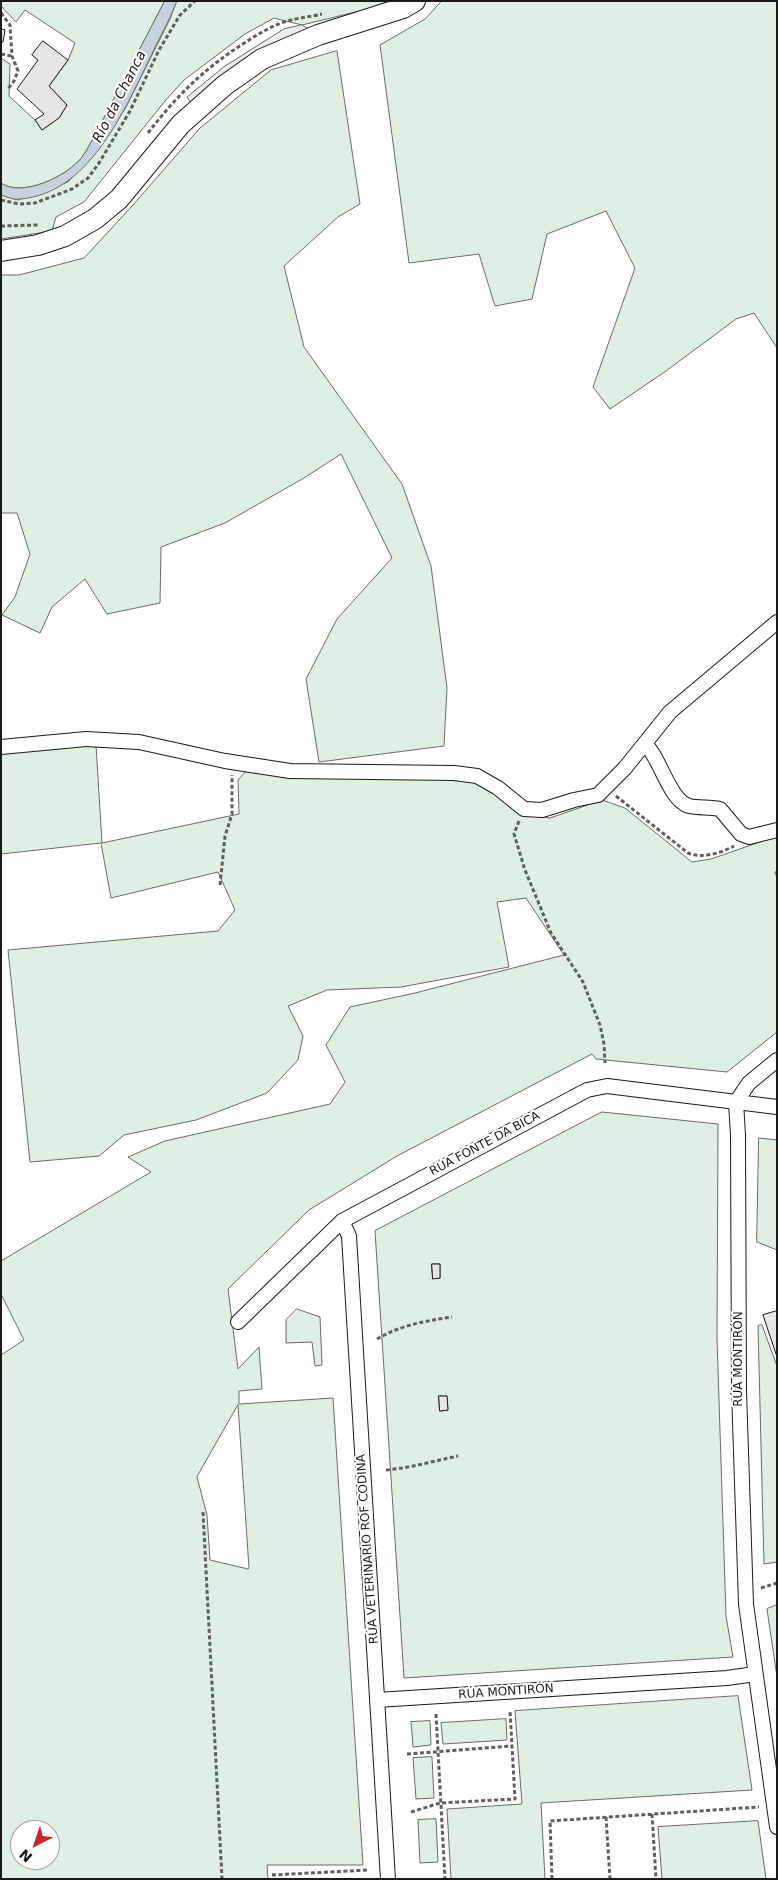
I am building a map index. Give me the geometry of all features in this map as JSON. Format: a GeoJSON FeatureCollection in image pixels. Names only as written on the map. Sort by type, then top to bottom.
{"type":"FeatureCollection","features":[{"type":"Feature","properties":{"kind":"street"},"geometry":{"type":"LineString","coordinates":[[1,251],[38,246],[66,236],[95,219],[119,199],[182,124],[225,85],[262,59],[318,35],[403,8],[415,1]]}},
{"type":"Feature","properties":{"kind":"street"},"geometry":{"type":"LineString","coordinates":[[1,748],[95,739],[139,742],[233,762],[290,771],[454,773],[477,776],[498,788],[524,809],[542,810],[598,795],[645,744],[670,712],[777,622]]}},
{"type":"Feature","properties":{"kind":"street"},"geometry":{"type":"LineString","coordinates":[[645,744],[652,750],[662,774],[676,796],[688,806],[720,809],[741,834],[749,837],[777,830]]}},
{"type":"Feature","properties":{"kind":"street"},"geometry":{"type":"LineString","coordinates":[[736,1102],[749,1083],[777,1060]]}},
{"type":"Feature","properties":{"kind":"street","name":"RÚA FONTE DA BICA"},"geometry":{"type":"LineString","coordinates":[[238,1322],[342,1221],[588,1090],[607,1086],[777,1106]]}},
{"type":"Feature","properties":{"kind":"street","name":"RÚA MONTIRÓN"},"geometry":{"type":"LineString","coordinates":[[736,1102],[738,1135],[739,1391],[746,1604],[777,1827]]}},
{"type":"Feature","properties":{"kind":"street","name":"RÚA VETERINARIO ROF CODINA"},"geometry":{"type":"LineString","coordinates":[[342,1221],[349,1236],[388,1879]]}},
{"type":"Feature","properties":{"kind":"street","name":"RÚA MONTIRÓN"},"geometry":{"type":"LineString","coordinates":[[377,1700],[727,1678],[755,1674]]}},
{"type":"Feature","properties":{"kind":"path"},"geometry":{"type":"LineString","coordinates":[[1,200],[19,204],[35,203],[72,189],[88,178],[130,111],[159,50],[180,16],[194,1]]}},
{"type":"Feature","properties":{"kind":"path"},"geometry":{"type":"LineString","coordinates":[[1,13],[10,25],[12,56],[18,71],[8,89]]}},
{"type":"Feature","properties":{"kind":"path"},"geometry":{"type":"LineString","coordinates":[[1,54],[12,56]]}},
{"type":"Feature","properties":{"kind":"path"},"geometry":{"type":"LineString","coordinates":[[220,885],[225,836],[232,814],[233,762]]}},
{"type":"Feature","properties":{"kind":"path"},"geometry":{"type":"LineString","coordinates":[[606,787],[688,853],[697,857],[726,850],[749,837]]}},
{"type":"Feature","properties":{"kind":"path"},"geometry":{"type":"LineString","coordinates":[[524,809],[514,834],[551,933],[583,982],[594,1008],[604,1044],[605,1063]]}},
{"type":"Feature","properties":{"kind":"path"},"geometry":{"type":"LineString","coordinates":[[377,1339],[394,1329],[452,1317]]}},
{"type":"Feature","properties":{"kind":"path"},"geometry":{"type":"LineString","coordinates":[[386,1470],[404,1469],[415,1464],[458,1456]]}},
{"type":"Feature","properties":{"kind":"path"},"geometry":{"type":"LineString","coordinates":[[204,1512],[222,1879]]}},
{"type":"Feature","properties":{"kind":"path"},"geometry":{"type":"LineString","coordinates":[[761,1588],[777,1583]]}},
{"type":"Feature","properties":{"kind":"path"},"geometry":{"type":"LineString","coordinates":[[412,1812],[440,1803],[515,1799],[510,1711]]}},
{"type":"Feature","properties":{"kind":"path"},"geometry":{"type":"LineString","coordinates":[[436,1714],[445,1879]]}},
{"type":"Feature","properties":{"kind":"path"},"geometry":{"type":"LineString","coordinates":[[407,1754],[512,1746]]}},
{"type":"Feature","properties":{"kind":"path"},"geometry":{"type":"LineString","coordinates":[[552,1879],[550,1821],[759,1807]]}},
{"type":"Feature","properties":{"kind":"path"},"geometry":{"type":"LineString","coordinates":[[652,1814],[656,1879]]}},
{"type":"Feature","properties":{"kind":"path"},"geometry":{"type":"LineString","coordinates":[[606,1817],[610,1879]]}},
{"type":"Feature","properties":{"kind":"path"},"geometry":{"type":"LineString","coordinates":[[272,1875],[368,1870]]}},
{"type":"Feature","properties":{"kind":"path"},"geometry":{"type":"LineString","coordinates":[[320,1872],[321,1879]]}},
{"type":"Feature","properties":{"kind":"green space"},"geometry":{"type":"Polygon","coordinates":[[[1,1],[165,1],[84,155],[56,178],[44,183],[21,188],[10,187],[1,183],[1,58],[10,64],[9,96],[35,120],[42,130],[59,118],[67,105],[49,86],[68,60],[75,43],[25,10],[16,22],[1,6],[1,1]]]}},
{"type":"Feature","properties":{"kind":"green space"},"geometry":{"type":"Polygon","coordinates":[[[177,1],[390,1],[368,9],[302,25],[274,18],[245,34],[184,80],[84,202],[56,217],[52,231],[1,239],[1,195],[18,200],[68,182],[111,130],[126,107],[177,1]]]}},
{"type":"Feature","properties":{"kind":"green space"},"geometry":{"type":"Polygon","coordinates":[[[442,1],[777,1],[777,348],[754,313],[736,319],[666,371],[610,409],[593,387],[635,268],[606,211],[547,234],[532,299],[495,306],[479,254],[409,263],[380,45],[425,19],[442,1]]]}},
{"type":"Feature","properties":{"kind":"green space"},"geometry":{"type":"Polygon","coordinates":[[[337,51],[360,204],[338,217],[284,266],[304,347],[402,484],[431,566],[447,688],[444,746],[319,762],[306,679],[337,619],[392,558],[341,454],[304,478],[225,523],[161,547],[160,603],[107,614],[85,579],[52,607],[40,633],[2,615],[15,597],[30,554],[17,513],[1,513],[1,275],[19,275],[84,258],[200,128],[271,70],[337,51]]]}},
{"type":"Feature","properties":{"kind":"green space"},"geometry":{"type":"Polygon","coordinates":[[[96,745],[102,843],[239,814],[238,780],[246,771],[312,778],[408,775],[466,778],[502,798],[522,814],[550,818],[602,800],[625,808],[692,862],[711,859],[777,836],[777,871],[775,872],[777,878],[777,1032],[727,1072],[596,1059],[592,1054],[397,1156],[309,1210],[228,1289],[238,1369],[259,1347],[262,1389],[239,1391],[239,1404],[333,1398],[363,1865],[267,1865],[268,1879],[1,1879],[1,1355],[24,1340],[1,1294],[1,1261],[151,1172],[128,1157],[165,1141],[330,1104],[345,1082],[326,1045],[350,1007],[415,993],[564,955],[526,898],[497,902],[509,967],[401,987],[327,990],[288,1006],[303,1036],[298,1060],[267,1093],[196,1120],[124,1135],[99,1156],[30,1162],[8,950],[218,931],[235,910],[218,872],[111,898],[101,843],[1,854],[1,752],[96,745]],[[238,1405],[197,1477],[207,1515],[210,1560],[249,1568],[238,1405]]]}},
{"type":"Feature","properties":{"kind":"green space"},"geometry":{"type":"Polygon","coordinates":[[[602,1112],[718,1124],[717,1338],[726,1616],[733,1657],[404,1678],[375,1231],[602,1112]],[[432,1264],[433,1278],[440,1278],[440,1264],[432,1264]],[[439,1396],[440,1411],[448,1410],[447,1396],[439,1396]]]}},
{"type":"Feature","properties":{"kind":"green space"},"geometry":{"type":"Polygon","coordinates":[[[759,1138],[777,1140],[777,1250],[757,1242],[759,1138]]]}},
{"type":"Feature","properties":{"kind":"green space"},"geometry":{"type":"Polygon","coordinates":[[[297,1309],[320,1317],[322,1365],[315,1366],[312,1342],[286,1343],[286,1320],[297,1309]]]}},
{"type":"Feature","properties":{"kind":"green space"},"geometry":{"type":"Polygon","coordinates":[[[762,1325],[777,1366],[777,1562],[764,1564],[758,1326],[762,1325]]]}},
{"type":"Feature","properties":{"kind":"green space"},"geometry":{"type":"Polygon","coordinates":[[[777,1605],[777,1677],[767,1609],[777,1605]]]}},
{"type":"Feature","properties":{"kind":"green space"},"geometry":{"type":"Polygon","coordinates":[[[738,1696],[752,1790],[541,1803],[545,1879],[451,1879],[447,1809],[522,1804],[515,1711],[738,1696]]]}},
{"type":"Feature","properties":{"kind":"green space"},"geometry":{"type":"Polygon","coordinates":[[[506,1719],[507,1740],[443,1744],[441,1723],[506,1719]]]}},
{"type":"Feature","properties":{"kind":"green space"},"geometry":{"type":"Polygon","coordinates":[[[430,1721],[431,1745],[413,1747],[411,1722],[430,1721]]]}},
{"type":"Feature","properties":{"kind":"green space"},"geometry":{"type":"Polygon","coordinates":[[[432,1757],[434,1798],[416,1799],[413,1758],[432,1757]]]}},
{"type":"Feature","properties":{"kind":"green space"},"geometry":{"type":"Polygon","coordinates":[[[436,1819],[438,1862],[420,1863],[418,1820],[436,1819]]]}},
{"type":"Feature","properties":{"kind":"green space"},"geometry":{"type":"Polygon","coordinates":[[[758,1821],[766,1879],[662,1879],[658,1827],[758,1821]]]}},
{"type":"Feature","properties":{"kind":"shaded area"},"geometry":{"type":"Polygon","coordinates":[[[302,25],[318,35],[196,111],[187,97],[225,66],[284,29],[302,25]]]}},
{"type":"Feature","properties":{"kind":"water","name":"Río da Chanca"},"geometry":{"type":"Polygon","coordinates":[[[165,1],[177,1],[115,126],[84,167],[65,183],[44,194],[18,199],[1,195],[1,183],[10,187],[21,188],[44,183],[56,178],[82,157],[165,1]]]}},
{"type":"Feature","properties":{"kind":"building"},"geometry":{"type":"Polygon","coordinates":[[[1,29],[5,30],[3,42],[1,42],[1,29]]]}},
{"type":"Feature","properties":{"kind":"building"},"geometry":{"type":"Polygon","coordinates":[[[43,41],[68,60],[49,86],[67,105],[59,118],[42,130],[35,120],[44,114],[17,89],[38,60],[32,55],[43,41]]]}},
{"type":"Feature","properties":{"kind":"building"},"geometry":{"type":"Polygon","coordinates":[[[432,1264],[440,1264],[440,1278],[433,1279],[432,1264]]]}},
{"type":"Feature","properties":{"kind":"building"},"geometry":{"type":"Polygon","coordinates":[[[777,1311],[777,1357],[763,1315],[777,1311]]]}},
{"type":"Feature","properties":{"kind":"building"},"geometry":{"type":"Polygon","coordinates":[[[439,1396],[447,1396],[448,1410],[440,1411],[439,1396]]]}}]}
